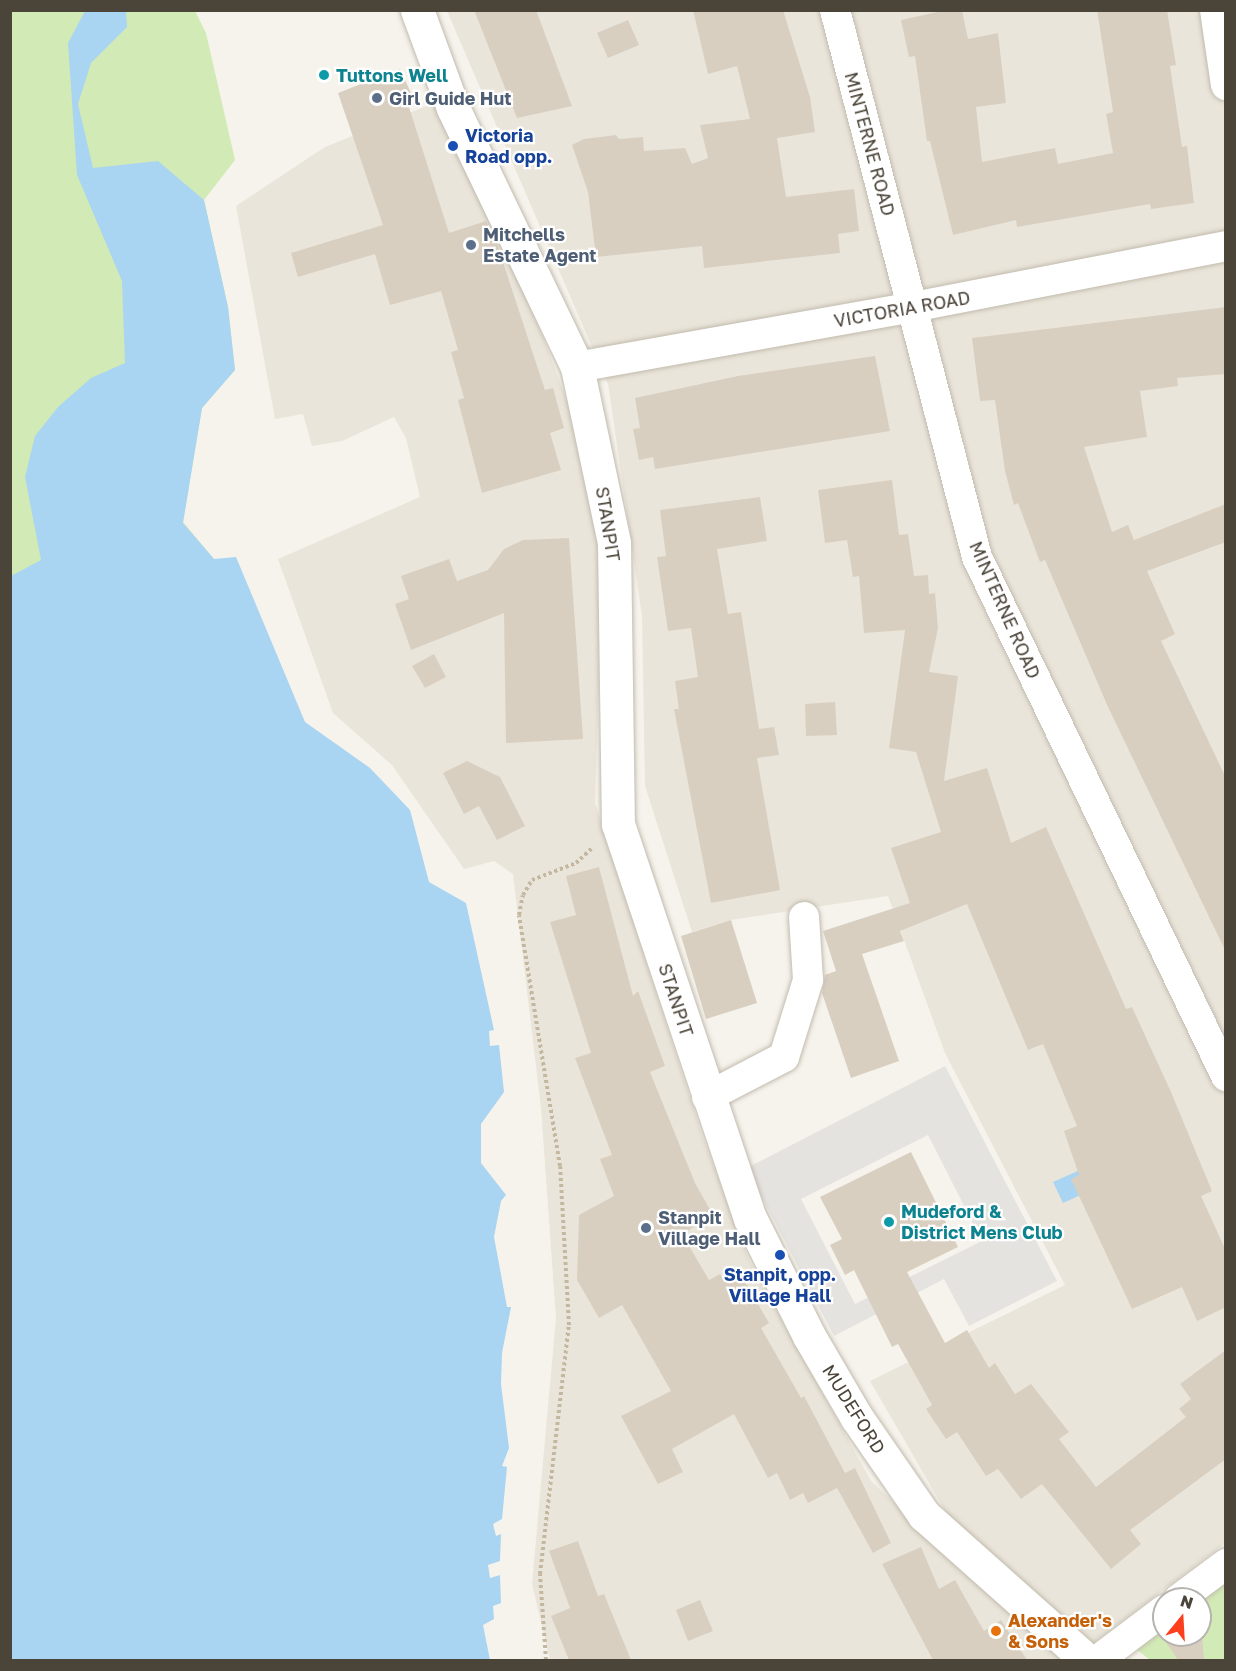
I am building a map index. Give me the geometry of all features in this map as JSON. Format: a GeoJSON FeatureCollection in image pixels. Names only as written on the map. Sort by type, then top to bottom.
{"type":"FeatureCollection","features":[{"type":"Feature","properties":{"kind":"street","name":"STANPIT"},"geometry":{"type":"LineString","coordinates":[[417,10],[453,108],[577,367],[614,543],[618,824],[707,1097]]}},
{"type":"Feature","properties":{"kind":"street","name":"MINTERNE ROAD"},"geometry":{"type":"LineString","coordinates":[[835,10],[977,557],[1226,1076]]}},
{"type":"Feature","properties":{"kind":"street"},"geometry":{"type":"LineString","coordinates":[[1215,10],[1226,85]]}},
{"type":"Feature","properties":{"kind":"street","name":"VICTORIA ROAD"},"geometry":{"type":"LineString","coordinates":[[577,367],[913,307],[1226,246]]}},
{"type":"Feature","properties":{"kind":"street"},"geometry":{"type":"LineString","coordinates":[[707,1097],[784,1057],[808,980],[804,917]]}},
{"type":"Feature","properties":{"kind":"street","name":"MUDEFORD"},"geometry":{"type":"LineString","coordinates":[[707,1097],[750,1218],[801,1322],[857,1418],[924,1515],[1087,1660]]}},
{"type":"Feature","properties":{"kind":"street"},"geometry":{"type":"LineString","coordinates":[[1195,1587],[1226,1564]]}},
{"type":"Feature","properties":{"kind":"street"},"geometry":{"type":"LineString","coordinates":[[1098,1660],[1152,1619]]}},
{"type":"Feature","properties":{"kind":"path"},"geometry":{"type":"LineString","coordinates":[[546,1660],[540,1574],[569,1325],[560,1166],[519,915],[523,895],[532,880],[576,863],[618,824]]}},
{"type":"Feature","properties":{"kind":"shaded area"},"geometry":{"type":"Polygon","coordinates":[[[447,11],[1225,11],[1225,1543],[1167,1587],[1152,1587],[1152,1598],[1093,1643],[947,1514],[870,1381],[1065,1285],[945,1053],[888,896],[731,920],[692,932],[645,786],[642,616],[608,384],[447,11]]]}},
{"type":"Feature","properties":{"kind":"shaded area"},"geometry":{"type":"Polygon","coordinates":[[[439,101],[542,334],[584,447],[602,582],[595,803],[702,1135],[749,1260],[871,1481],[1061,1660],[550,1660],[532,1584],[556,1318],[541,1108],[513,874],[494,861],[464,869],[392,765],[333,713],[278,559],[420,497],[406,438],[394,417],[342,441],[312,446],[303,414],[275,419],[236,206],[325,147],[439,101]]]}},
{"type":"Feature","properties":{"kind":"shaded area"},"geometry":{"type":"Polygon","coordinates":[[[945,1066],[1057,1281],[969,1326],[944,1279],[834,1336],[747,1168],[945,1066]],[[928,1135],[801,1199],[855,1304],[982,1241],[928,1135]]]}},
{"type":"Feature","properties":{"kind":"green space"},"geometry":{"type":"Polygon","coordinates":[[[11,11],[195,11],[206,33],[235,160],[204,200],[228,307],[235,370],[202,408],[183,522],[214,559],[11,841],[11,11]]]}},
{"type":"Feature","properties":{"kind":"green space"},"geometry":{"type":"Polygon","coordinates":[[[1225,1582],[1225,1660],[1150,1660],[1136,1649],[1152,1637],[1152,1647],[1212,1647],[1212,1592],[1225,1582]]]}},
{"type":"Feature","properties":{"kind":"water"},"geometry":{"type":"Polygon","coordinates":[[[85,11],[126,11],[127,27],[91,63],[78,104],[93,168],[158,161],[204,200],[228,307],[235,370],[202,408],[183,523],[214,559],[236,557],[305,722],[370,768],[410,810],[429,882],[466,903],[494,1030],[489,1031],[490,1046],[499,1045],[504,1092],[481,1124],[481,1163],[506,1195],[501,1201],[494,1237],[507,1307],[511,1307],[502,1353],[501,1384],[509,1448],[502,1466],[507,1467],[502,1519],[493,1524],[496,1536],[501,1534],[500,1561],[488,1565],[490,1578],[500,1575],[501,1603],[493,1606],[494,1619],[483,1625],[490,1660],[11,1660],[11,576],[41,560],[25,477],[35,436],[58,407],[91,378],[125,363],[122,281],[77,175],[68,43],[85,11]]]}},
{"type":"Feature","properties":{"kind":"water"},"geometry":{"type":"Polygon","coordinates":[[[1089,1166],[1098,1187],[1063,1203],[1053,1182],[1089,1166]]]}},
{"type":"Feature","properties":{"kind":"building"},"geometry":{"type":"Polygon","coordinates":[[[474,10],[536,10],[572,106],[517,118],[474,10]]]}},
{"type":"Feature","properties":{"kind":"building"},"geometry":{"type":"Polygon","coordinates":[[[693,10],[783,10],[810,97],[815,132],[777,138],[786,197],[854,189],[859,231],[838,234],[840,253],[704,268],[702,246],[596,257],[588,192],[572,145],[584,139],[616,135],[619,139],[643,137],[644,151],[685,148],[692,164],[708,158],[700,125],[750,119],[737,66],[708,74],[693,10]]]}},
{"type":"Feature","properties":{"kind":"building"},"geometry":{"type":"Polygon","coordinates":[[[947,10],[962,10],[968,39],[998,33],[1006,103],[976,107],[982,162],[1055,148],[1058,164],[1113,153],[1106,114],[1113,112],[1097,10],[1167,10],[1176,65],[1170,66],[1182,147],[1187,146],[1194,203],[1151,209],[1150,204],[1017,227],[1016,220],[953,235],[930,141],[927,141],[915,56],[909,57],[901,20],[947,10]]]}},
{"type":"Feature","properties":{"kind":"building"},"geometry":{"type":"Polygon","coordinates":[[[628,20],[639,45],[608,58],[597,33],[628,20]]]}},
{"type":"Feature","properties":{"kind":"building"},"geometry":{"type":"Polygon","coordinates":[[[400,69],[416,104],[409,107],[449,233],[486,221],[496,241],[545,390],[553,388],[564,428],[550,433],[561,470],[482,493],[458,400],[464,398],[451,352],[458,350],[441,291],[390,305],[375,254],[298,277],[291,253],[383,225],[338,93],[400,69]]]}},
{"type":"Feature","properties":{"kind":"building"},"geometry":{"type":"Polygon","coordinates":[[[1226,307],[1226,374],[1177,378],[1178,386],[1140,391],[1147,437],[1084,447],[1112,532],[1128,525],[1134,540],[1226,504],[1226,542],[1147,571],[1175,634],[1161,641],[1226,778],[1226,952],[1108,707],[1045,560],[1040,562],[1018,503],[1014,505],[1005,471],[995,400],[980,401],[972,338],[1226,307]]]}},
{"type":"Feature","properties":{"kind":"building"},"geometry":{"type":"Polygon","coordinates":[[[875,356],[890,431],[655,469],[653,457],[639,460],[633,429],[640,428],[635,398],[738,376],[875,356]]]}},
{"type":"Feature","properties":{"kind":"building"},"geometry":{"type":"Polygon","coordinates":[[[892,480],[899,535],[908,534],[914,576],[928,575],[929,594],[935,593],[938,628],[929,672],[958,676],[944,781],[987,768],[1011,843],[1046,827],[1126,1009],[1132,1007],[1171,1092],[1212,1191],[1201,1196],[1226,1251],[1226,1307],[1197,1321],[1182,1287],[1132,1309],[1071,1179],[1079,1175],[1064,1131],[1077,1126],[1043,1044],[1028,1050],[967,904],[900,931],[904,941],[862,954],[899,1061],[851,1078],[822,993],[825,975],[836,971],[823,931],[910,903],[891,848],[941,832],[916,752],[889,748],[905,630],[864,633],[859,576],[853,577],[847,540],[825,543],[818,490],[892,480]]]}},
{"type":"Feature","properties":{"kind":"building"},"geometry":{"type":"Polygon","coordinates":[[[760,497],[767,541],[717,549],[728,614],[741,612],[759,729],[774,727],[779,755],[757,758],[780,890],[711,903],[674,709],[679,709],[675,681],[698,677],[691,628],[668,631],[657,557],[666,556],[660,510],[760,497]]]}},
{"type":"Feature","properties":{"kind":"building"},"geometry":{"type":"Polygon","coordinates":[[[569,538],[583,739],[506,743],[504,613],[411,650],[395,604],[409,599],[401,576],[449,559],[457,581],[488,570],[504,549],[523,540],[569,538]]]}},
{"type":"Feature","properties":{"kind":"building"},"geometry":{"type":"Polygon","coordinates":[[[434,654],[446,677],[425,688],[412,666],[434,654]]]}},
{"type":"Feature","properties":{"kind":"building"},"geometry":{"type":"Polygon","coordinates":[[[835,702],[837,735],[806,736],[805,704],[835,702]]]}},
{"type":"Feature","properties":{"kind":"building"},"geometry":{"type":"Polygon","coordinates":[[[467,761],[500,777],[525,826],[497,840],[479,806],[464,814],[443,773],[467,761]]]}},
{"type":"Feature","properties":{"kind":"building"},"geometry":{"type":"Polygon","coordinates":[[[599,867],[633,996],[638,991],[665,1066],[650,1072],[695,1183],[713,1215],[682,1234],[709,1280],[720,1274],[725,1282],[740,1273],[769,1323],[761,1328],[801,1398],[804,1396],[845,1473],[855,1468],[891,1543],[873,1553],[837,1488],[808,1503],[803,1493],[790,1500],[777,1473],[768,1478],[734,1414],[672,1449],[683,1472],[658,1484],[621,1416],[671,1391],[622,1305],[599,1318],[577,1280],[579,1215],[614,1196],[600,1159],[612,1155],[575,1058],[591,1053],[550,922],[576,915],[566,876],[599,867]]]}},
{"type":"Feature","properties":{"kind":"building"},"geometry":{"type":"Polygon","coordinates":[[[731,920],[757,1003],[706,1019],[681,936],[731,920]]]}},
{"type":"Feature","properties":{"kind":"building"},"geometry":{"type":"Polygon","coordinates":[[[911,1152],[958,1247],[907,1272],[945,1343],[967,1330],[989,1368],[995,1363],[1015,1394],[1031,1384],[1069,1432],[1059,1439],[1096,1487],[1186,1417],[1179,1409],[1191,1399],[1180,1384],[1226,1350],[1226,1459],[1130,1530],[1141,1544],[1111,1569],[1042,1484],[1021,1499],[998,1469],[986,1476],[957,1432],[946,1439],[926,1409],[932,1405],[898,1344],[892,1347],[854,1270],[845,1275],[830,1245],[842,1239],[820,1197],[911,1152]]]}},
{"type":"Feature","properties":{"kind":"building"},"geometry":{"type":"Polygon","coordinates":[[[578,1541],[598,1596],[604,1594],[631,1660],[569,1660],[551,1616],[570,1608],[549,1551],[578,1541]]]}},
{"type":"Feature","properties":{"kind":"building"},"geometry":{"type":"Polygon","coordinates":[[[921,1547],[939,1589],[955,1580],[984,1631],[1001,1620],[1027,1660],[933,1660],[882,1564],[921,1547]]]}},
{"type":"Feature","properties":{"kind":"building"},"geometry":{"type":"Polygon","coordinates":[[[700,1600],[713,1631],[688,1641],[676,1610],[700,1600]]]}},
{"type":"Feature","properties":{"kind":"building"},"geometry":{"type":"Polygon","coordinates":[[[1169,1647],[1203,1647],[1204,1660],[1178,1660],[1169,1647]]]}},
{"type":"Feature","properties":{"kind":"place","name":"Tuttons Well"},"geometry":{"type":"Point","coordinates":[324,75]}},
{"type":"Feature","properties":{"kind":"place","name":"Girl Guide Hut"},"geometry":{"type":"Point","coordinates":[377,98]}},
{"type":"Feature","properties":{"kind":"place","name":"Victoria Road opp."},"geometry":{"type":"Point","coordinates":[453,146]}},
{"type":"Feature","properties":{"kind":"place","name":"Mitchells Estate Agent"},"geometry":{"type":"Point","coordinates":[471,245]}},
{"type":"Feature","properties":{"kind":"place","name":"Mudeford & District Mens Club"},"geometry":{"type":"Point","coordinates":[889,1222]}},
{"type":"Feature","properties":{"kind":"place","name":"Stanpit Village Hall"},"geometry":{"type":"Point","coordinates":[646,1228]}},
{"type":"Feature","properties":{"kind":"place","name":"Stanpit, opp. Village Hall"},"geometry":{"type":"Point","coordinates":[780,1255]}},
{"type":"Feature","properties":{"kind":"place","name":"Alexander's & Sons"},"geometry":{"type":"Point","coordinates":[996,1631]}}]}
